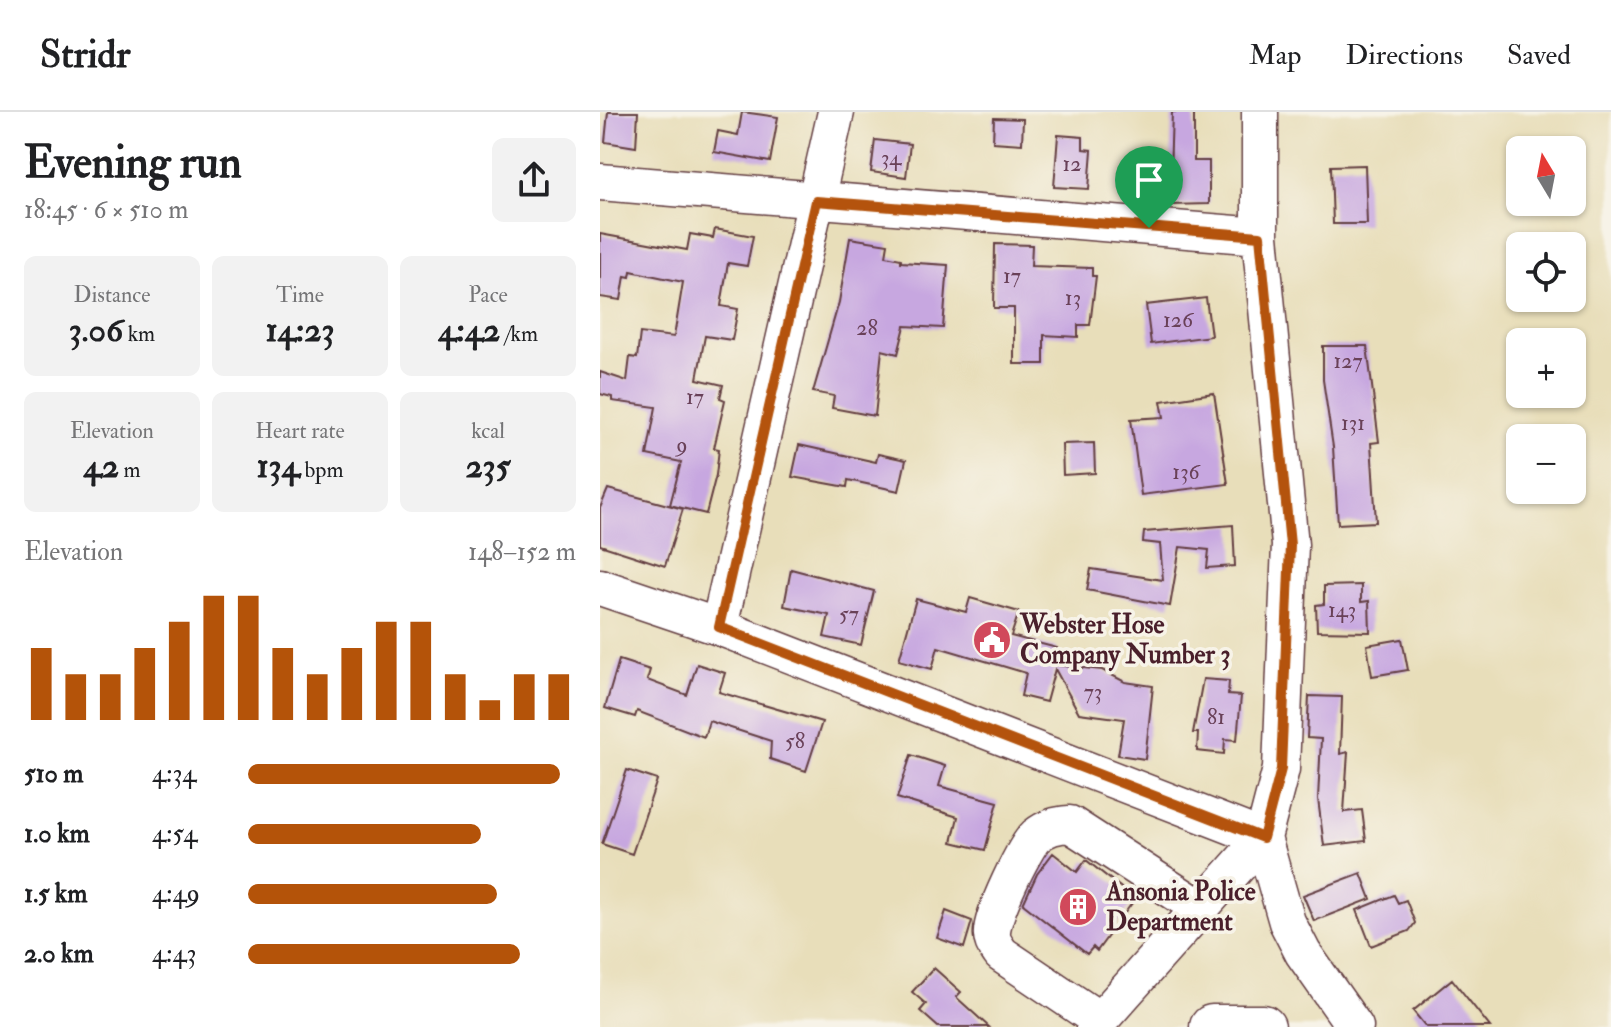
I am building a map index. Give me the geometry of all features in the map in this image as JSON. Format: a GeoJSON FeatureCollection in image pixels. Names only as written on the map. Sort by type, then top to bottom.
{"type":"FeatureCollection","features":[{"type":"Feature","properties":{"kind":"main road"},"geometry":{"type":"LineString","coordinates":[[1212,1027],[1263,1027]]}},
{"type":"Feature","properties":{"kind":"street"},"geometry":{"type":"LineString","coordinates":[[719,627],[836,112]]}},
{"type":"Feature","properties":{"kind":"street"},"geometry":{"type":"LineString","coordinates":[[1200,908],[1070,824],[1049,826],[1033,839],[991,930],[993,943],[1001,954],[1096,1024],[1263,838],[1281,769],[1290,545],[1260,236],[1260,112]]}},
{"type":"Feature","properties":{"kind":"street"},"geometry":{"type":"LineString","coordinates":[[600,182],[1260,236]]}},
{"type":"Feature","properties":{"kind":"street"},"geometry":{"type":"LineString","coordinates":[[600,587],[719,627],[1263,838]]}},
{"type":"Feature","properties":{"kind":"street"},"geometry":{"type":"LineString","coordinates":[[1263,838],[1287,922],[1303,953],[1355,1027]]}},
{"type":"Feature","properties":{"kind":"building"},"geometry":{"type":"Polygon","coordinates":[[[608,112],[638,112],[636,147],[605,142],[608,112]]]}},
{"type":"Feature","properties":{"kind":"building"},"geometry":{"type":"Polygon","coordinates":[[[742,112],[778,117],[770,162],[714,152],[718,131],[738,135],[742,112]]]}},
{"type":"Feature","properties":{"kind":"building"},"geometry":{"type":"Polygon","coordinates":[[[1172,112],[1194,112],[1194,161],[1209,161],[1209,204],[1169,205],[1172,112]]]}},
{"type":"Feature","properties":{"kind":"building"},"geometry":{"type":"Polygon","coordinates":[[[994,118],[1023,119],[1022,144],[993,142],[994,118]]]}},
{"type":"Feature","properties":{"kind":"building"},"geometry":{"type":"Polygon","coordinates":[[[1058,135],[1083,137],[1083,149],[1092,150],[1089,189],[1054,187],[1058,135]]]}},
{"type":"Feature","properties":{"kind":"building"},"geometry":{"type":"Polygon","coordinates":[[[875,140],[910,144],[906,177],[871,172],[875,140]]]}},
{"type":"Feature","properties":{"kind":"building"},"geometry":{"type":"Polygon","coordinates":[[[1365,165],[1367,224],[1333,224],[1331,166],[1365,165]]]}},
{"type":"Feature","properties":{"kind":"building"},"geometry":{"type":"Polygon","coordinates":[[[715,229],[753,236],[747,266],[728,263],[721,306],[738,309],[732,340],[705,336],[697,379],[723,385],[720,398],[725,400],[714,448],[719,449],[716,475],[706,514],[670,505],[681,462],[647,455],[656,407],[612,401],[612,397],[600,394],[600,372],[627,381],[630,357],[637,358],[640,333],[674,337],[683,282],[631,271],[630,277],[625,276],[621,300],[600,297],[600,234],[687,250],[690,234],[713,238],[715,229]]]}},
{"type":"Feature","properties":{"kind":"building"},"geometry":{"type":"Polygon","coordinates":[[[850,238],[888,244],[886,256],[901,259],[901,262],[948,265],[943,328],[905,326],[898,354],[882,350],[875,416],[832,408],[834,396],[813,392],[839,302],[850,238]]]}},
{"type":"Feature","properties":{"kind":"building"},"geometry":{"type":"Polygon","coordinates":[[[995,244],[1032,245],[1031,266],[1092,268],[1092,276],[1096,276],[1090,325],[1078,325],[1078,337],[1044,335],[1044,364],[1014,364],[1014,308],[994,308],[995,244]]]}},
{"type":"Feature","properties":{"kind":"building"},"geometry":{"type":"Polygon","coordinates":[[[1206,298],[1211,336],[1151,344],[1146,305],[1206,298]]]}},
{"type":"Feature","properties":{"kind":"building"},"geometry":{"type":"Polygon","coordinates":[[[1323,346],[1367,346],[1379,442],[1371,443],[1376,522],[1338,524],[1333,447],[1323,380],[1323,346]]]}},
{"type":"Feature","properties":{"kind":"building"},"geometry":{"type":"Polygon","coordinates":[[[1214,393],[1228,484],[1141,495],[1131,419],[1164,417],[1161,401],[1214,393]]]}},
{"type":"Feature","properties":{"kind":"building"},"geometry":{"type":"Polygon","coordinates":[[[1094,443],[1095,473],[1063,475],[1062,444],[1094,443]]]}},
{"type":"Feature","properties":{"kind":"building"},"geometry":{"type":"Polygon","coordinates":[[[799,445],[876,462],[878,454],[906,460],[899,491],[848,480],[847,487],[792,477],[799,445]]]}},
{"type":"Feature","properties":{"kind":"building"},"geometry":{"type":"Polygon","coordinates":[[[608,489],[683,509],[665,566],[600,545],[600,508],[608,489]]]}},
{"type":"Feature","properties":{"kind":"building"},"geometry":{"type":"Polygon","coordinates":[[[1233,525],[1235,566],[1207,568],[1209,550],[1180,547],[1170,606],[1087,590],[1091,569],[1163,580],[1160,544],[1143,542],[1144,532],[1233,525]]]}},
{"type":"Feature","properties":{"kind":"building"},"geometry":{"type":"Polygon","coordinates":[[[791,569],[874,591],[861,645],[824,637],[829,615],[784,606],[791,569]]]}},
{"type":"Feature","properties":{"kind":"building"},"geometry":{"type":"Polygon","coordinates":[[[1361,585],[1361,602],[1369,601],[1370,632],[1317,631],[1316,605],[1324,604],[1324,586],[1361,585]]]}},
{"type":"Feature","properties":{"kind":"building"},"geometry":{"type":"Polygon","coordinates":[[[970,598],[1019,612],[1011,636],[1057,648],[1056,665],[1102,670],[1125,682],[1153,686],[1145,759],[1118,755],[1124,719],[1079,713],[1055,669],[1046,702],[1021,696],[1026,673],[938,647],[932,669],[899,660],[916,599],[966,612],[970,598]]]}},
{"type":"Feature","properties":{"kind":"building"},"geometry":{"type":"Polygon","coordinates":[[[1402,639],[1408,670],[1372,676],[1367,645],[1402,639]]]}},
{"type":"Feature","properties":{"kind":"building"},"geometry":{"type":"Polygon","coordinates":[[[619,660],[650,670],[647,680],[687,695],[697,664],[725,673],[719,692],[822,722],[806,771],[770,759],[771,741],[709,721],[704,737],[637,711],[635,717],[605,708],[619,660]]]}},
{"type":"Feature","properties":{"kind":"building"},"geometry":{"type":"Polygon","coordinates":[[[1203,679],[1229,681],[1228,695],[1241,696],[1237,740],[1225,739],[1224,754],[1197,751],[1198,733],[1193,733],[1203,679]]]}},
{"type":"Feature","properties":{"kind":"building"},"geometry":{"type":"Polygon","coordinates":[[[1309,696],[1342,697],[1340,754],[1348,752],[1344,812],[1362,810],[1366,841],[1324,846],[1318,799],[1321,739],[1307,738],[1309,696]]]}},
{"type":"Feature","properties":{"kind":"building"},"geometry":{"type":"Polygon","coordinates":[[[911,755],[945,766],[939,786],[998,802],[985,850],[952,842],[958,817],[897,798],[911,755]]]}},
{"type":"Feature","properties":{"kind":"building"},"geometry":{"type":"Polygon","coordinates":[[[627,770],[657,780],[632,854],[602,844],[627,770]]]}},
{"type":"Feature","properties":{"kind":"building","name":"Ansonia Police Department"},"geometry":{"type":"Polygon","coordinates":[[[1053,853],[1077,872],[1086,860],[1135,899],[1097,951],[1093,947],[1087,954],[1023,904],[1037,874],[1053,853]]]}},
{"type":"Feature","properties":{"kind":"building"},"geometry":{"type":"Polygon","coordinates":[[[1361,873],[1371,899],[1314,921],[1303,895],[1361,873]]]}},
{"type":"Feature","properties":{"kind":"building"},"geometry":{"type":"Polygon","coordinates":[[[1394,895],[1398,903],[1406,900],[1415,923],[1409,931],[1371,946],[1357,910],[1394,895]]]}},
{"type":"Feature","properties":{"kind":"building"},"geometry":{"type":"Polygon","coordinates":[[[946,911],[972,921],[964,948],[937,938],[946,911]]]}},
{"type":"Feature","properties":{"kind":"building"},"geometry":{"type":"Polygon","coordinates":[[[934,968],[961,992],[956,997],[989,1027],[938,1027],[920,1011],[926,1004],[912,992],[934,968]]]}},
{"type":"Feature","properties":{"kind":"building"},"geometry":{"type":"Polygon","coordinates":[[[1452,979],[1490,1027],[1426,1027],[1413,1011],[1452,979]]]}},
{"type":"Feature","properties":{"kind":"place","name":"Webster Hose Company Number 3"},"geometry":{"type":"Point","coordinates":[992,640]}},
{"type":"Feature","properties":{"kind":"place","name":"Ansonia Police Department"},"geometry":{"type":"Point","coordinates":[1078,907]}},
{"type":"Feature","properties":{"kind":"route"},"geometry":{"type":"LineString","coordinates":[[816,201],[1149,228],[1260,236],[1290,545],[1281,769],[1263,838],[719,627],[816,201]]}}]}
